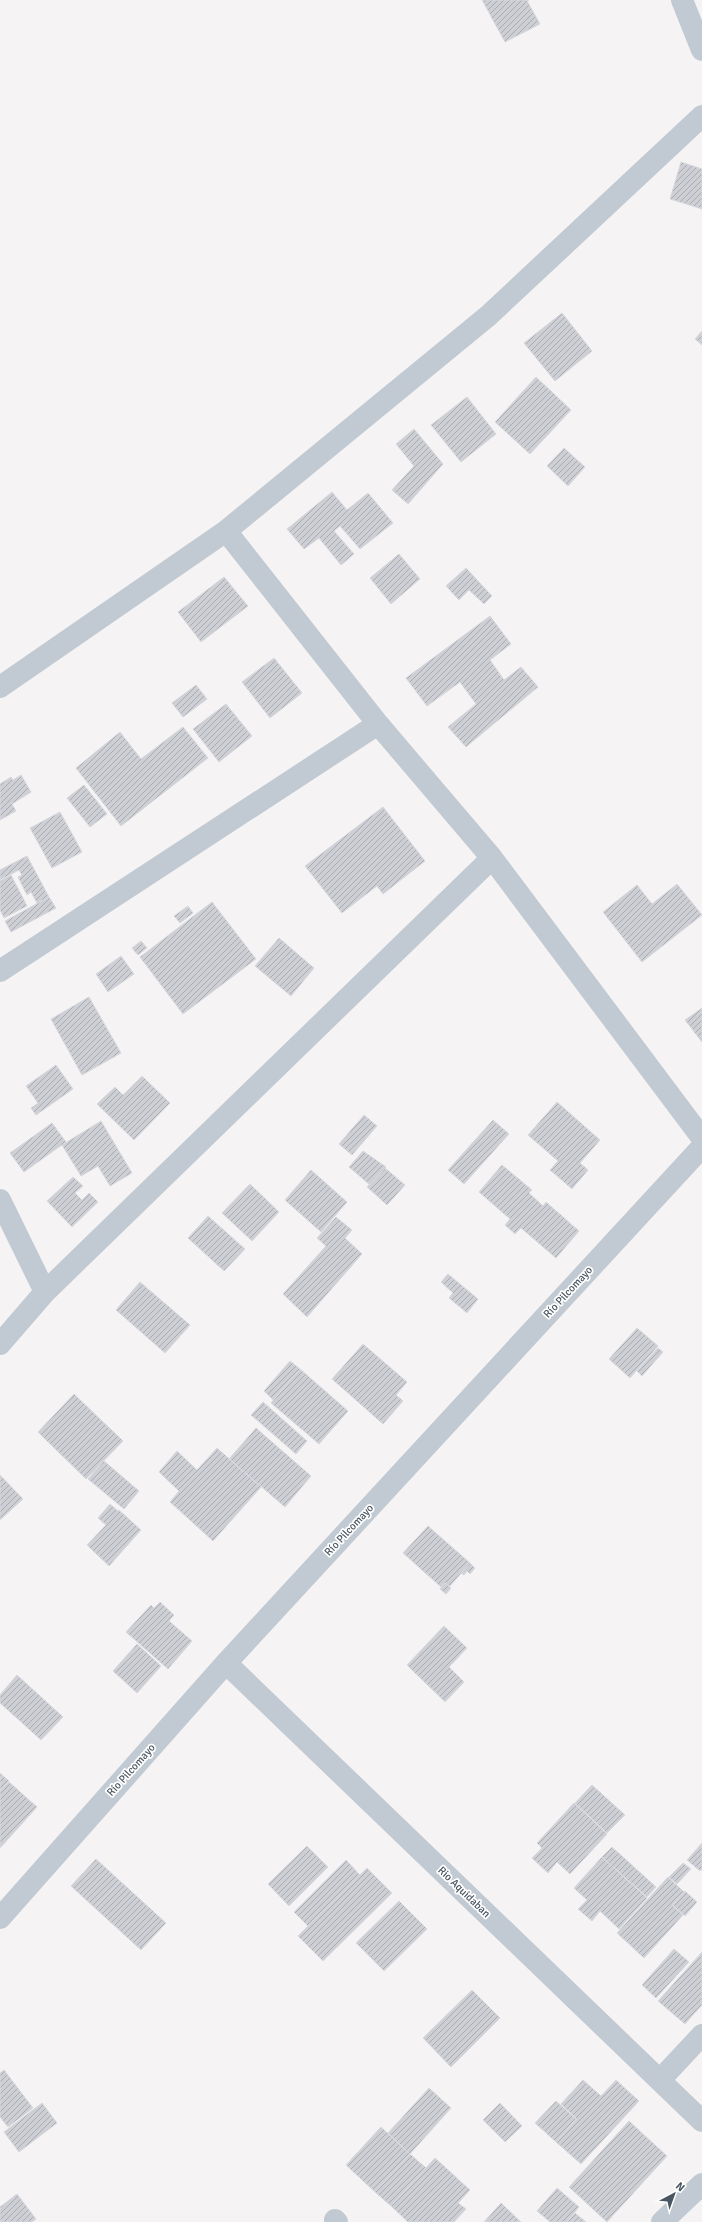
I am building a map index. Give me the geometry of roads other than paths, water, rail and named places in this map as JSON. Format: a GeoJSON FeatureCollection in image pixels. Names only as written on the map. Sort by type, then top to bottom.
{"type":"FeatureCollection","features":[{"type":"Feature","properties":{"kind":"street"},"geometry":{"type":"LineString","coordinates":[[682,0],[702,50]]}},
{"type":"Feature","properties":{"kind":"street"},"geometry":{"type":"LineString","coordinates":[[0,687],[226,531],[488,316],[702,116]]}},
{"type":"Feature","properties":{"kind":"street"},"geometry":{"type":"LineString","coordinates":[[226,531],[378,724],[492,858],[702,1138]]}},
{"type":"Feature","properties":{"kind":"street"},"geometry":{"type":"LineString","coordinates":[[0,971],[378,724]]}},
{"type":"Feature","properties":{"kind":"street"},"geometry":{"type":"LineString","coordinates":[[0,1344],[45,1292],[492,858]]}},
{"type":"Feature","properties":{"kind":"street","name":"Río Pilcomayo"},"geometry":{"type":"LineString","coordinates":[[0,1918],[226,1663],[702,1147]]}},
{"type":"Feature","properties":{"kind":"street"},"geometry":{"type":"LineString","coordinates":[[0,1200],[45,1292]]}},
{"type":"Feature","properties":{"kind":"street","name":"Rio Aquidaban"},"geometry":{"type":"LineString","coordinates":[[226,1663],[702,2121]]}},
{"type":"Feature","properties":{"kind":"street"},"geometry":{"type":"LineString","coordinates":[[660,2080],[702,2035]]}},
{"type":"Feature","properties":{"kind":"street"},"geometry":{"type":"LineString","coordinates":[[662,2222],[702,2184]]}}]}
